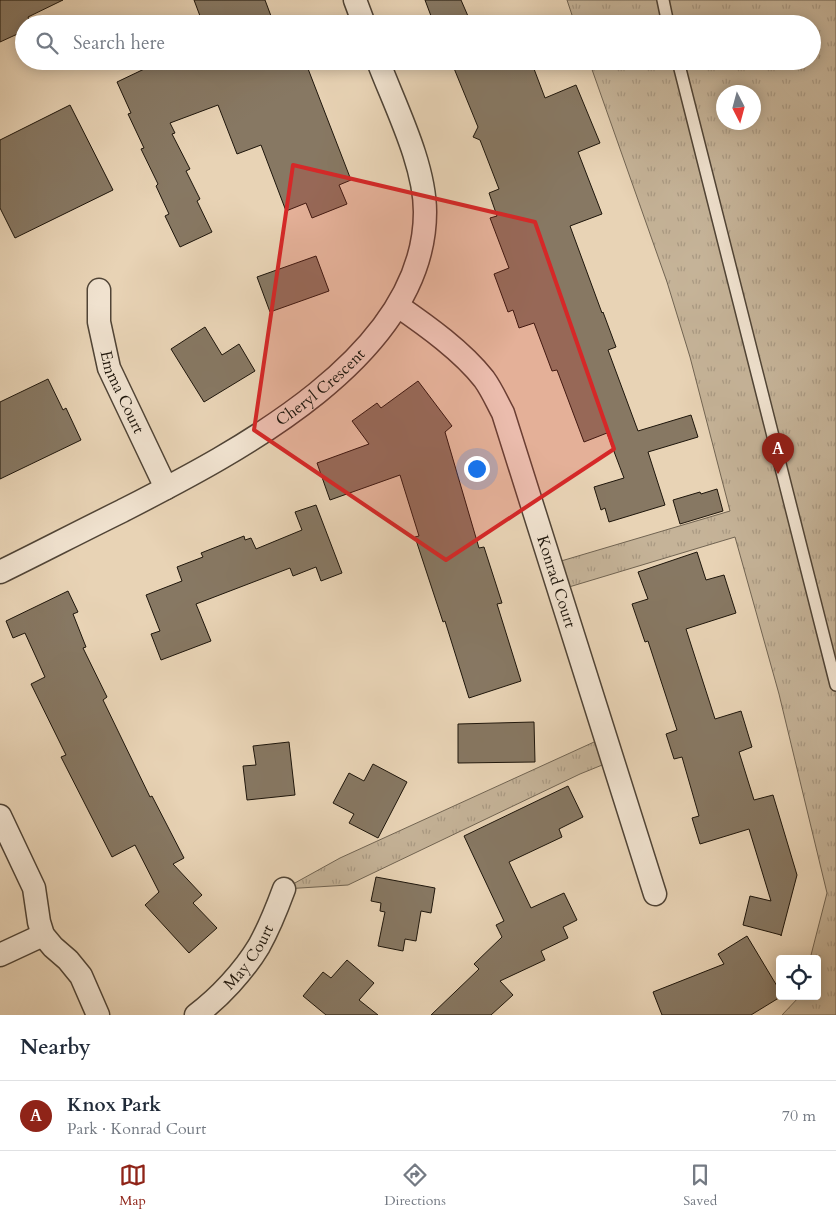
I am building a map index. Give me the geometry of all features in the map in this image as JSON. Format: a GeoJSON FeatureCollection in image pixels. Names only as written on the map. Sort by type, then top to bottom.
{"type":"FeatureCollection","features":[{"type":"Feature","properties":{"kind":"street"},"geometry":{"type":"LineString","coordinates":[[355,0],[361,15]]}},
{"type":"Feature","properties":{"kind":"street","name":"Cheryl Crescent"},"geometry":{"type":"LineString","coordinates":[[0,572],[166,488],[234,451],[313,395],[374,339],[398,306],[409,285],[418,261],[425,212],[422,182],[415,157],[381,70]]}},
{"type":"Feature","properties":{"kind":"street","name":"Emma Court"},"geometry":{"type":"LineString","coordinates":[[99,290],[99,322],[109,368],[166,488]]}},
{"type":"Feature","properties":{"kind":"street","name":"Konrad Court"},"geometry":{"type":"LineString","coordinates":[[398,306],[430,328],[463,358],[483,379],[503,413],[655,894]]}},
{"type":"Feature","properties":{"kind":"street"},"geometry":{"type":"LineString","coordinates":[[0,816],[34,888],[43,935],[81,976],[98,1015]]}},
{"type":"Feature","properties":{"kind":"street","name":"May Court"},"geometry":{"type":"LineString","coordinates":[[196,1015],[212,1003],[258,947],[284,889]]}},
{"type":"Feature","properties":{"kind":"street"},"geometry":{"type":"LineString","coordinates":[[0,955],[43,935]]}},
{"type":"Feature","properties":{"kind":"lane"},"geometry":{"type":"LineString","coordinates":[[662,0],[666,15]]}},
{"type":"Feature","properties":{"kind":"lane"},"geometry":{"type":"LineString","coordinates":[[680,70],[836,685]]}},
{"type":"Feature","properties":{"kind":"highlighted area"},"geometry":{"type":"Polygon","coordinates":[[[293,165],[535,222],[614,449],[446,560],[254,430],[293,165]]]}},
{"type":"Feature","properties":{"kind":"green space"},"geometry":{"type":"Polygon","coordinates":[[[567,0],[836,0],[836,1015],[782,1015],[796,1000],[821,1000],[821,955],[811,955],[827,893],[779,694],[735,537],[559,590],[551,564],[730,511],[690,357],[667,282],[592,70],[821,70],[821,15],[572,15],[567,0]]]}},
{"type":"Feature","properties":{"kind":"green space"},"geometry":{"type":"Polygon","coordinates":[[[605,737],[612,761],[580,774],[348,885],[284,889],[340,858],[605,737]]]}},
{"type":"Feature","properties":{"kind":"building"},"geometry":{"type":"Polygon","coordinates":[[[0,0],[63,0],[32,15],[15,15],[15,35],[0,42],[0,0]]]}},
{"type":"Feature","properties":{"kind":"building"},"geometry":{"type":"Polygon","coordinates":[[[194,0],[265,0],[271,15],[200,15],[194,0]]]}},
{"type":"Feature","properties":{"kind":"building"},"geometry":{"type":"Polygon","coordinates":[[[425,0],[461,0],[468,15],[431,15],[425,0]]]}},
{"type":"Feature","properties":{"kind":"building"},"geometry":{"type":"Polygon","coordinates":[[[142,70],[308,70],[351,180],[339,185],[347,204],[312,218],[306,203],[286,211],[261,145],[237,154],[218,105],[170,123],[175,133],[172,134],[190,169],[186,171],[200,199],[197,201],[212,232],[180,247],[165,216],[169,214],[156,186],[158,184],[141,149],[144,148],[128,114],[131,113],[117,82],[142,70]]]}},
{"type":"Feature","properties":{"kind":"building"},"geometry":{"type":"Polygon","coordinates":[[[455,70],[534,70],[545,98],[576,85],[600,143],[578,152],[602,214],[570,226],[616,347],[608,350],[638,431],[691,415],[698,437],[648,452],[665,505],[609,522],[605,508],[601,510],[594,487],[624,478],[607,433],[584,442],[557,370],[552,371],[534,323],[519,328],[513,310],[508,312],[494,274],[509,268],[490,218],[497,216],[489,193],[499,189],[480,140],[473,137],[478,127],[455,70]]]}},
{"type":"Feature","properties":{"kind":"building"},"geometry":{"type":"Polygon","coordinates":[[[70,105],[113,190],[15,238],[0,208],[0,140],[70,105]]]}},
{"type":"Feature","properties":{"kind":"building"},"geometry":{"type":"Polygon","coordinates":[[[316,256],[329,291],[270,312],[257,277],[316,256]]]}},
{"type":"Feature","properties":{"kind":"building"},"geometry":{"type":"Polygon","coordinates":[[[205,327],[222,355],[239,344],[255,371],[204,402],[171,349],[205,327]]]}},
{"type":"Feature","properties":{"kind":"building"},"geometry":{"type":"Polygon","coordinates":[[[48,379],[63,410],[66,408],[81,440],[0,479],[0,402],[48,379]]]}},
{"type":"Feature","properties":{"kind":"building"},"geometry":{"type":"Polygon","coordinates":[[[418,381],[452,426],[445,432],[479,548],[484,547],[502,603],[497,604],[521,681],[469,698],[445,621],[443,622],[415,537],[419,536],[400,475],[330,500],[317,463],[369,444],[352,421],[377,403],[381,408],[418,381]]]}},
{"type":"Feature","properties":{"kind":"building"},"geometry":{"type":"Polygon","coordinates":[[[717,489],[723,511],[680,524],[673,500],[717,489]]]}},
{"type":"Feature","properties":{"kind":"building"},"geometry":{"type":"Polygon","coordinates":[[[316,505],[342,573],[321,581],[316,567],[293,576],[290,568],[196,604],[211,641],[161,660],[151,634],[160,631],[146,595],[182,581],[177,567],[203,557],[201,553],[244,536],[245,540],[251,538],[256,549],[302,530],[295,512],[316,505]]]}},
{"type":"Feature","properties":{"kind":"building"},"geometry":{"type":"Polygon","coordinates":[[[697,552],[706,580],[724,575],[736,613],[686,629],[715,719],[741,711],[752,747],[739,752],[754,800],[773,795],[797,875],[781,936],[743,925],[750,896],[771,901],[749,829],[700,844],[692,818],[699,816],[682,757],[674,759],[666,734],[677,730],[648,641],[645,642],[632,604],[648,599],[638,572],[697,552]]]}},
{"type":"Feature","properties":{"kind":"building"},"geometry":{"type":"Polygon","coordinates":[[[68,591],[78,612],[73,614],[86,647],[83,648],[107,697],[103,700],[150,797],[152,796],[184,858],[173,864],[202,895],[193,903],[217,928],[189,953],[145,905],[159,892],[135,845],[112,857],[61,757],[66,755],[31,684],[45,677],[25,633],[13,638],[6,621],[68,591]]]}},
{"type":"Feature","properties":{"kind":"building"},"geometry":{"type":"Polygon","coordinates":[[[534,722],[535,762],[458,763],[458,724],[534,722]]]}},
{"type":"Feature","properties":{"kind":"building"},"geometry":{"type":"Polygon","coordinates":[[[289,742],[295,795],[247,800],[243,766],[256,765],[253,746],[289,742]]]}},
{"type":"Feature","properties":{"kind":"building"},"geometry":{"type":"Polygon","coordinates":[[[373,764],[407,782],[378,838],[349,823],[354,814],[333,803],[349,773],[364,781],[373,764]]]}},
{"type":"Feature","properties":{"kind":"building"},"geometry":{"type":"Polygon","coordinates":[[[568,786],[583,817],[559,829],[562,837],[509,862],[531,908],[564,893],[577,920],[563,927],[568,938],[541,951],[545,960],[500,981],[513,995],[491,1015],[431,1015],[479,969],[474,964],[502,937],[496,925],[504,921],[464,836],[568,786]]]}},
{"type":"Feature","properties":{"kind":"building"},"geometry":{"type":"Polygon","coordinates":[[[376,877],[435,888],[431,913],[421,911],[416,941],[405,939],[403,951],[378,946],[385,912],[380,911],[381,903],[371,901],[376,877]]]}},
{"type":"Feature","properties":{"kind":"building"},"geometry":{"type":"Polygon","coordinates":[[[747,936],[776,984],[776,1000],[751,1015],[662,1015],[653,992],[724,964],[718,954],[747,936]]]}},
{"type":"Feature","properties":{"kind":"building"},"geometry":{"type":"Polygon","coordinates":[[[347,960],[374,983],[359,1000],[378,1015],[326,1015],[303,996],[323,972],[331,978],[347,960]]]}},
{"type":"Feature","properties":{"kind":"place","name":"Knox Park"},"geometry":{"type":"Point","coordinates":[778,474]}}]}
